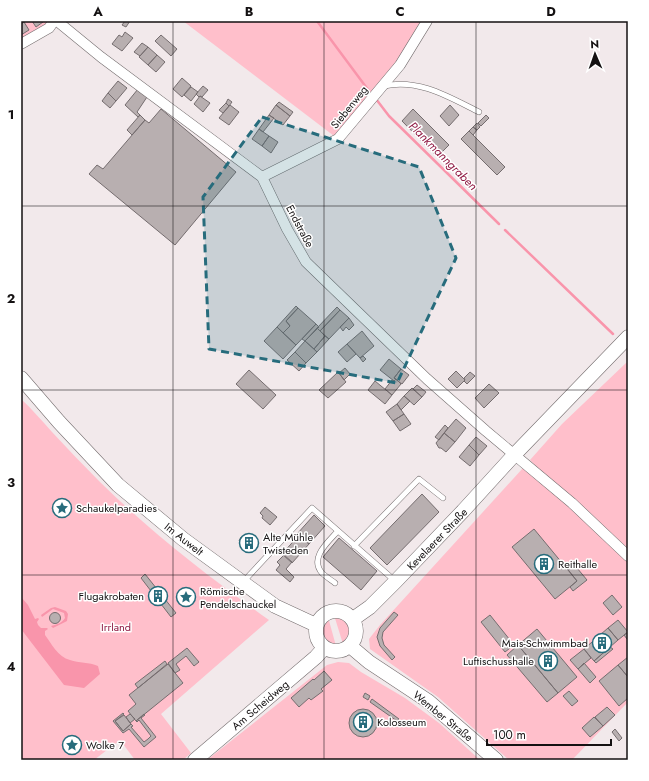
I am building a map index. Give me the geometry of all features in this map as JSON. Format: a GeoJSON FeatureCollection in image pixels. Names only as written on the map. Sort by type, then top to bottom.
{"type":"FeatureCollection","features":[{"type":"Feature","properties":{"kind":"main road","name":"Kevelaerer Straße"},"geometry":{"type":"LineString","coordinates":[[353,619],[370,607],[396,581],[464,511],[515,454],[628,337]]}},
{"type":"Feature","properties":{"kind":"main road","name":"Im Auwelt"},"geometry":{"type":"LineString","coordinates":[[21,378],[59,422],[118,485],[183,540],[275,606],[316,625]]}},
{"type":"Feature","properties":{"kind":"main road"},"geometry":{"type":"LineString","coordinates":[[337,610],[353,619],[356,632],[350,646],[338,651],[331,651],[324,648],[317,638],[316,625],[324,614],[337,610]]}},
{"type":"Feature","properties":{"kind":"main road","name":"Wember Straße"},"geometry":{"type":"LineString","coordinates":[[350,646],[370,662],[428,701],[496,760]]}},
{"type":"Feature","properties":{"kind":"main road","name":"Am Scheidweg"},"geometry":{"type":"LineString","coordinates":[[195,760],[316,657],[324,648]]}},
{"type":"Feature","properties":{"kind":"street"},"geometry":{"type":"LineString","coordinates":[[21,44],[49,28],[55,21]]}},
{"type":"Feature","properties":{"kind":"street","name":"Endstraße"},"geometry":{"type":"LineString","coordinates":[[55,21],[262,177],[287,229],[306,262],[427,379],[486,431],[515,454]]}},
{"type":"Feature","properties":{"kind":"street","name":"Siebenweg"},"geometry":{"type":"LineString","coordinates":[[262,177],[338,139],[400,64],[427,21]]}},
{"type":"Feature","properties":{"kind":"street"},"geometry":{"type":"LineString","coordinates":[[515,454],[572,503],[628,556]]}},
{"type":"Feature","properties":{"kind":"lane"},"geometry":{"type":"LineString","coordinates":[[380,87],[404,84],[420,86],[443,94],[479,112]]}},
{"type":"Feature","properties":{"kind":"lane"},"geometry":{"type":"LineString","coordinates":[[354,546],[419,479],[443,498]]}},
{"type":"Feature","properties":{"kind":"lane"},"geometry":{"type":"LineString","coordinates":[[243,583],[312,508],[337,532],[396,581]]}},
{"type":"Feature","properties":{"kind":"lane"},"geometry":{"type":"LineString","coordinates":[[335,583],[321,572],[318,562],[318,553],[337,532]]}},
{"type":"Feature","properties":{"kind":"highlighted area"},"geometry":{"type":"Polygon","coordinates":[[[262,117],[419,167],[456,258],[397,383],[209,349],[203,197],[262,117]]]}},
{"type":"Feature","properties":{"kind":"green space"},"geometry":{"type":"Polygon","coordinates":[[[21,21],[52,21],[21,38],[21,21]]]}},
{"type":"Feature","properties":{"kind":"green space"},"geometry":{"type":"Polygon","coordinates":[[[183,21],[427,21],[338,139],[183,21]]]}},
{"type":"Feature","properties":{"kind":"green space"},"geometry":{"type":"Polygon","coordinates":[[[628,362],[628,549],[543,474],[530,460],[562,424],[628,362]]]}},
{"type":"Feature","properties":{"kind":"green space","name":"Irrland"},"geometry":{"type":"Polygon","coordinates":[[[21,399],[94,476],[140,519],[203,571],[269,620],[161,714],[191,753],[183,760],[135,760],[120,740],[94,760],[21,760],[21,399]]]}},
{"type":"Feature","properties":{"kind":"green space"},"geometry":{"type":"Polygon","coordinates":[[[523,468],[538,479],[616,547],[628,560],[628,702],[572,760],[509,760],[438,697],[370,649],[369,639],[380,625],[523,468]]]}},
{"type":"Feature","properties":{"kind":"green space"},"geometry":{"type":"Polygon","coordinates":[[[334,615],[345,618],[350,626],[350,636],[343,644],[334,615]]]}},
{"type":"Feature","properties":{"kind":"green space"},"geometry":{"type":"Polygon","coordinates":[[[328,617],[336,646],[326,642],[321,634],[321,625],[328,617]]]}},
{"type":"Feature","properties":{"kind":"green space"},"geometry":{"type":"Polygon","coordinates":[[[338,662],[349,663],[361,672],[405,698],[439,723],[480,760],[207,760],[327,665],[338,662]]]}},
{"type":"Feature","properties":{"kind":"shaded area"},"geometry":{"type":"Polygon","coordinates":[[[21,597],[28,605],[35,619],[39,619],[37,622],[38,625],[41,628],[48,629],[45,631],[45,635],[58,653],[70,660],[98,666],[100,674],[84,688],[64,685],[21,629],[21,597]]]}},
{"type":"Feature","properties":{"kind":"shaded area"},"geometry":{"type":"Polygon","coordinates":[[[55,607],[66,611],[68,614],[67,621],[53,628],[51,626],[59,624],[64,620],[64,613],[53,609],[42,617],[41,615],[55,607]]]}},
{"type":"Feature","properties":{"kind":"building"},"geometry":{"type":"Polygon","coordinates":[[[32,21],[42,21],[43,22],[36,27],[32,21]]]}},
{"type":"Feature","properties":{"kind":"building"},"geometry":{"type":"Polygon","coordinates":[[[125,21],[130,21],[126,27],[122,25],[125,21]]]}},
{"type":"Feature","properties":{"kind":"building"},"geometry":{"type":"Polygon","coordinates":[[[24,22],[29,30],[21,35],[21,24],[24,22]]]}},
{"type":"Feature","properties":{"kind":"building"},"geometry":{"type":"Polygon","coordinates":[[[125,32],[133,38],[122,51],[112,44],[119,35],[122,37],[125,32]]]}},
{"type":"Feature","properties":{"kind":"building"},"geometry":{"type":"Polygon","coordinates":[[[161,35],[177,49],[171,56],[155,41],[161,35]]]}},
{"type":"Feature","properties":{"kind":"building"},"geometry":{"type":"Polygon","coordinates":[[[142,43],[148,47],[140,56],[134,52],[142,43]]]}},
{"type":"Feature","properties":{"kind":"building"},"geometry":{"type":"Polygon","coordinates":[[[148,47],[157,55],[148,65],[139,57],[148,47]]]}},
{"type":"Feature","properties":{"kind":"building"},"geometry":{"type":"Polygon","coordinates":[[[157,55],[165,62],[156,72],[148,65],[157,55]]]}},
{"type":"Feature","properties":{"kind":"building"},"geometry":{"type":"Polygon","coordinates":[[[182,78],[191,86],[182,97],[173,89],[182,78]]]}},
{"type":"Feature","properties":{"kind":"building"},"geometry":{"type":"Polygon","coordinates":[[[118,81],[127,88],[116,101],[108,93],[118,81]]]}},
{"type":"Feature","properties":{"kind":"building"},"geometry":{"type":"Polygon","coordinates":[[[203,86],[208,90],[202,97],[199,97],[196,94],[203,86]]]}},
{"type":"Feature","properties":{"kind":"building"},"geometry":{"type":"Polygon","coordinates":[[[191,87],[198,92],[191,101],[184,95],[191,87]]]}},
{"type":"Feature","properties":{"kind":"building"},"geometry":{"type":"Polygon","coordinates":[[[138,89],[147,97],[137,112],[140,115],[138,117],[125,105],[138,89]]]}},
{"type":"Feature","properties":{"kind":"building"},"geometry":{"type":"Polygon","coordinates":[[[108,93],[116,101],[110,108],[102,101],[108,93]]]}},
{"type":"Feature","properties":{"kind":"building"},"geometry":{"type":"Polygon","coordinates":[[[200,96],[210,103],[203,112],[194,104],[200,96]]]}},
{"type":"Feature","properties":{"kind":"building"},"geometry":{"type":"Polygon","coordinates":[[[228,99],[232,102],[229,106],[226,103],[228,99]]]}},
{"type":"Feature","properties":{"kind":"building"},"geometry":{"type":"Polygon","coordinates":[[[279,102],[293,112],[290,116],[276,105],[279,102]]]}},
{"type":"Feature","properties":{"kind":"building"},"geometry":{"type":"Polygon","coordinates":[[[226,103],[229,106],[223,113],[219,110],[226,103]]]}},
{"type":"Feature","properties":{"kind":"building"},"geometry":{"type":"Polygon","coordinates":[[[230,105],[239,112],[229,125],[219,118],[230,105]]]}},
{"type":"Feature","properties":{"kind":"building"},"geometry":{"type":"Polygon","coordinates":[[[276,105],[290,116],[283,125],[269,115],[276,105]]]}},
{"type":"Feature","properties":{"kind":"building"},"geometry":{"type":"Polygon","coordinates":[[[450,105],[459,115],[449,126],[440,116],[450,105]]]}},
{"type":"Feature","properties":{"kind":"building"},"geometry":{"type":"Polygon","coordinates":[[[161,109],[236,172],[175,245],[89,174],[97,165],[103,169],[145,120],[149,123],[161,109]]]}},
{"type":"Feature","properties":{"kind":"building"},"geometry":{"type":"Polygon","coordinates":[[[413,109],[449,145],[437,157],[402,121],[413,109]]]}},
{"type":"Feature","properties":{"kind":"building"},"geometry":{"type":"Polygon","coordinates":[[[140,115],[145,120],[132,135],[127,130],[140,115]]]}},
{"type":"Feature","properties":{"kind":"building"},"geometry":{"type":"Polygon","coordinates":[[[269,115],[274,118],[263,132],[259,129],[269,115]]]}},
{"type":"Feature","properties":{"kind":"building"},"geometry":{"type":"Polygon","coordinates":[[[486,115],[489,118],[481,126],[478,123],[486,115]]]}},
{"type":"Feature","properties":{"kind":"building"},"geometry":{"type":"Polygon","coordinates":[[[477,123],[480,127],[477,130],[473,127],[477,123]]]}},
{"type":"Feature","properties":{"kind":"building"},"geometry":{"type":"Polygon","coordinates":[[[473,127],[477,130],[473,135],[469,131],[473,127]]]}},
{"type":"Feature","properties":{"kind":"building"},"geometry":{"type":"Polygon","coordinates":[[[259,129],[269,136],[262,146],[252,139],[259,129]]]}},
{"type":"Feature","properties":{"kind":"building"},"geometry":{"type":"Polygon","coordinates":[[[469,131],[505,167],[497,175],[461,139],[469,131]]]}},
{"type":"Feature","properties":{"kind":"building"},"geometry":{"type":"Polygon","coordinates":[[[269,136],[278,142],[271,153],[262,146],[269,136]]]}},
{"type":"Feature","properties":{"kind":"building"},"geometry":{"type":"Polygon","coordinates":[[[296,306],[298,308],[286,321],[290,326],[283,333],[277,327],[296,306]]]}},
{"type":"Feature","properties":{"kind":"building"},"geometry":{"type":"Polygon","coordinates":[[[337,307],[340,310],[320,331],[317,328],[337,307]]]}},
{"type":"Feature","properties":{"kind":"building"},"geometry":{"type":"Polygon","coordinates":[[[298,308],[316,324],[296,345],[283,333],[290,326],[286,321],[298,308]]]}},
{"type":"Feature","properties":{"kind":"building"},"geometry":{"type":"Polygon","coordinates":[[[340,310],[349,318],[329,339],[320,331],[340,310]]]}},
{"type":"Feature","properties":{"kind":"building"},"geometry":{"type":"Polygon","coordinates":[[[349,318],[354,325],[349,330],[346,327],[343,331],[340,327],[349,318]]]}},
{"type":"Feature","properties":{"kind":"building"},"geometry":{"type":"Polygon","coordinates":[[[316,324],[319,327],[305,341],[302,339],[316,324]]]}},
{"type":"Feature","properties":{"kind":"building"},"geometry":{"type":"Polygon","coordinates":[[[277,327],[296,345],[283,359],[264,341],[277,327]]]}},
{"type":"Feature","properties":{"kind":"building"},"geometry":{"type":"Polygon","coordinates":[[[317,328],[325,336],[314,349],[305,341],[317,328]]]}},
{"type":"Feature","properties":{"kind":"building"},"geometry":{"type":"Polygon","coordinates":[[[362,331],[374,346],[360,358],[347,344],[362,331]]]}},
{"type":"Feature","properties":{"kind":"building"},"geometry":{"type":"Polygon","coordinates":[[[325,336],[329,339],[317,352],[314,349],[325,336]]]}},
{"type":"Feature","properties":{"kind":"building"},"geometry":{"type":"Polygon","coordinates":[[[305,341],[317,352],[306,363],[295,352],[305,341]]]}},
{"type":"Feature","properties":{"kind":"building"},"geometry":{"type":"Polygon","coordinates":[[[347,344],[356,354],[347,362],[338,352],[347,344]]]}},
{"type":"Feature","properties":{"kind":"building"},"geometry":{"type":"Polygon","coordinates":[[[295,352],[306,363],[299,371],[287,360],[295,352]]]}},
{"type":"Feature","properties":{"kind":"building"},"geometry":{"type":"Polygon","coordinates":[[[363,356],[366,359],[363,362],[360,358],[363,356]]]}},
{"type":"Feature","properties":{"kind":"building"},"geometry":{"type":"Polygon","coordinates":[[[389,359],[401,369],[394,378],[396,379],[394,381],[380,370],[389,359]]]}},
{"type":"Feature","properties":{"kind":"building"},"geometry":{"type":"Polygon","coordinates":[[[345,368],[350,374],[344,380],[339,373],[345,368]]]}},
{"type":"Feature","properties":{"kind":"building"},"geometry":{"type":"Polygon","coordinates":[[[401,369],[409,375],[402,384],[394,378],[401,369]]]}},
{"type":"Feature","properties":{"kind":"building"},"geometry":{"type":"Polygon","coordinates":[[[249,370],[276,395],[263,409],[236,384],[249,370]]]}},
{"type":"Feature","properties":{"kind":"building"},"geometry":{"type":"Polygon","coordinates":[[[456,371],[465,380],[457,388],[448,379],[456,371]]]}},
{"type":"Feature","properties":{"kind":"building"},"geometry":{"type":"Polygon","coordinates":[[[338,372],[346,382],[328,398],[319,390],[338,372]]]}},
{"type":"Feature","properties":{"kind":"building"},"geometry":{"type":"Polygon","coordinates":[[[470,372],[475,376],[467,384],[464,381],[464,378],[470,372]]]}},
{"type":"Feature","properties":{"kind":"building"},"geometry":{"type":"Polygon","coordinates":[[[396,379],[401,384],[392,395],[385,389],[392,380],[394,381],[396,379]]]}},
{"type":"Feature","properties":{"kind":"building"},"geometry":{"type":"Polygon","coordinates":[[[375,381],[392,395],[385,404],[368,390],[375,381]]]}},
{"type":"Feature","properties":{"kind":"building"},"geometry":{"type":"Polygon","coordinates":[[[489,384],[499,393],[484,408],[475,398],[489,384]]]}},
{"type":"Feature","properties":{"kind":"building"},"geometry":{"type":"Polygon","coordinates":[[[417,385],[426,392],[422,397],[413,389],[417,385]]]}},
{"type":"Feature","properties":{"kind":"building"},"geometry":{"type":"Polygon","coordinates":[[[412,388],[422,397],[414,405],[404,396],[412,388]]]}},
{"type":"Feature","properties":{"kind":"building"},"geometry":{"type":"Polygon","coordinates":[[[404,396],[410,401],[401,410],[397,404],[404,396]]]}},
{"type":"Feature","properties":{"kind":"building"},"geometry":{"type":"Polygon","coordinates":[[[397,404],[404,414],[393,421],[386,412],[397,404]]]}},
{"type":"Feature","properties":{"kind":"building"},"geometry":{"type":"Polygon","coordinates":[[[404,414],[411,424],[400,431],[393,421],[404,414]]]}},
{"type":"Feature","properties":{"kind":"building"},"geometry":{"type":"Polygon","coordinates":[[[456,419],[466,428],[455,442],[444,433],[456,419]]]}},
{"type":"Feature","properties":{"kind":"building"},"geometry":{"type":"Polygon","coordinates":[[[445,425],[448,428],[439,440],[435,437],[445,425]]]}},
{"type":"Feature","properties":{"kind":"building"},"geometry":{"type":"Polygon","coordinates":[[[444,433],[455,442],[446,452],[439,448],[436,443],[444,433]]]}},
{"type":"Feature","properties":{"kind":"building"},"geometry":{"type":"Polygon","coordinates":[[[476,437],[487,446],[479,455],[469,445],[476,437]]]}},
{"type":"Feature","properties":{"kind":"building"},"geometry":{"type":"Polygon","coordinates":[[[469,445],[479,455],[470,466],[459,457],[469,445]]]}},
{"type":"Feature","properties":{"kind":"building"},"geometry":{"type":"Polygon","coordinates":[[[422,494],[439,512],[387,565],[370,548],[422,494]]]}},
{"type":"Feature","properties":{"kind":"building"},"geometry":{"type":"Polygon","coordinates":[[[265,507],[277,517],[270,525],[262,518],[263,516],[260,513],[265,507]]]}},
{"type":"Feature","properties":{"kind":"building"},"geometry":{"type":"Polygon","coordinates":[[[314,515],[325,526],[309,544],[297,534],[314,515]]]}},
{"type":"Feature","properties":{"kind":"building","name":"Reithalle"},"geometry":{"type":"Polygon","coordinates":[[[534,529],[577,581],[555,599],[512,547],[534,529]]]}},
{"type":"Feature","properties":{"kind":"building"},"geometry":{"type":"Polygon","coordinates":[[[299,535],[309,544],[292,563],[282,554],[299,535]]]}},
{"type":"Feature","properties":{"kind":"building","name":"Alte Mühle Twisteden"},"geometry":{"type":"Polygon","coordinates":[[[241,537],[254,538],[254,547],[250,549],[246,547],[244,543],[239,541],[241,537]]]}},
{"type":"Feature","properties":{"kind":"building"},"geometry":{"type":"Polygon","coordinates":[[[339,538],[377,571],[361,590],[323,557],[339,538]]]}},
{"type":"Feature","properties":{"kind":"building"},"geometry":{"type":"Polygon","coordinates":[[[284,555],[292,562],[286,569],[294,577],[290,582],[276,570],[280,565],[277,562],[284,555]]]}},
{"type":"Feature","properties":{"kind":"building"},"geometry":{"type":"Polygon","coordinates":[[[572,562],[587,580],[573,591],[570,587],[577,581],[566,567],[572,562]]]}},
{"type":"Feature","properties":{"kind":"building","name":"Flugakrobaten"},"geometry":{"type":"Polygon","coordinates":[[[145,574],[176,613],[171,617],[141,578],[145,574]]]}},
{"type":"Feature","properties":{"kind":"building"},"geometry":{"type":"Polygon","coordinates":[[[612,595],[622,607],[613,615],[603,603],[612,595]]]}},
{"type":"Feature","properties":{"kind":"building"},"geometry":{"type":"Polygon","coordinates":[[[55,612],[59,614],[61,618],[59,622],[55,624],[51,622],[49,618],[51,614],[55,612]]]}},
{"type":"Feature","properties":{"kind":"building"},"geometry":{"type":"Polygon","coordinates":[[[394,612],[398,615],[383,632],[382,638],[384,645],[395,657],[392,660],[380,646],[377,637],[380,628],[394,612]]]}},
{"type":"Feature","properties":{"kind":"building"},"geometry":{"type":"Polygon","coordinates":[[[490,615],[514,645],[505,652],[481,622],[490,615]]]}},
{"type":"Feature","properties":{"kind":"building"},"geometry":{"type":"Polygon","coordinates":[[[618,620],[628,632],[618,640],[608,628],[618,620]]]}},
{"type":"Feature","properties":{"kind":"building","name":"Mais-Schwimmbad"},"geometry":{"type":"Polygon","coordinates":[[[608,628],[618,640],[594,661],[584,649],[608,628]]]}},
{"type":"Feature","properties":{"kind":"building","name":"Luftischusshalle"},"geometry":{"type":"Polygon","coordinates":[[[537,629],[577,677],[558,693],[518,645],[537,629]]]}},
{"type":"Feature","properties":{"kind":"building"},"geometry":{"type":"Polygon","coordinates":[[[628,632],[628,638],[627,639],[624,635],[628,632]]]}},
{"type":"Feature","properties":{"kind":"building"},"geometry":{"type":"Polygon","coordinates":[[[518,645],[558,693],[547,702],[507,655],[518,645]]]}},
{"type":"Feature","properties":{"kind":"building"},"geometry":{"type":"Polygon","coordinates":[[[610,647],[613,649],[596,663],[594,661],[610,647]]]}},
{"type":"Feature","properties":{"kind":"building"},"geometry":{"type":"Polygon","coordinates":[[[187,648],[199,662],[194,666],[186,656],[176,664],[180,670],[175,673],[168,663],[187,648]]]}},
{"type":"Feature","properties":{"kind":"building"},"geometry":{"type":"Polygon","coordinates":[[[584,649],[591,658],[578,669],[570,660],[584,649]]]}},
{"type":"Feature","properties":{"kind":"building"},"geometry":{"type":"Polygon","coordinates":[[[628,657],[628,677],[618,665],[628,657]]]}},
{"type":"Feature","properties":{"kind":"building"},"geometry":{"type":"Polygon","coordinates":[[[165,661],[167,664],[138,688],[135,684],[165,661]]]}},
{"type":"Feature","properties":{"kind":"building"},"geometry":{"type":"Polygon","coordinates":[[[584,663],[596,677],[590,683],[578,669],[584,663]]]}},
{"type":"Feature","properties":{"kind":"building"},"geometry":{"type":"Polygon","coordinates":[[[168,664],[183,683],[136,721],[128,711],[136,704],[129,695],[168,664]]]}},
{"type":"Feature","properties":{"kind":"building"},"geometry":{"type":"Polygon","coordinates":[[[618,665],[628,677],[628,698],[619,706],[599,681],[618,665]]]}},
{"type":"Feature","properties":{"kind":"building"},"geometry":{"type":"Polygon","coordinates":[[[324,671],[332,680],[321,689],[323,691],[311,700],[309,698],[299,707],[291,698],[324,671]]]}},
{"type":"Feature","properties":{"kind":"building"},"geometry":{"type":"Polygon","coordinates":[[[569,691],[578,701],[572,706],[563,696],[569,691]]]}},
{"type":"Feature","properties":{"kind":"building"},"geometry":{"type":"Polygon","coordinates":[[[365,693],[370,696],[368,700],[363,697],[365,693]]]}},
{"type":"Feature","properties":{"kind":"building"},"geometry":{"type":"Polygon","coordinates":[[[372,699],[399,719],[397,721],[370,702],[372,699]]]}},
{"type":"Feature","properties":{"kind":"building"},"geometry":{"type":"Polygon","coordinates":[[[607,707],[615,715],[603,726],[595,717],[607,707]]]}},
{"type":"Feature","properties":{"kind":"building","name":"Kolosseum"},"geometry":{"type":"Polygon","coordinates":[[[363,709],[373,713],[377,723],[373,733],[363,737],[353,733],[349,723],[353,713],[363,709]]]}},
{"type":"Feature","properties":{"kind":"building"},"geometry":{"type":"Polygon","coordinates":[[[123,713],[124,714],[115,721],[123,731],[131,724],[133,726],[131,727],[144,742],[148,739],[151,736],[139,720],[137,722],[136,721],[144,714],[145,715],[141,718],[156,737],[144,747],[129,729],[123,733],[113,721],[123,713]]]}},
{"type":"Feature","properties":{"kind":"building"},"geometry":{"type":"Polygon","coordinates":[[[130,714],[135,719],[130,723],[126,717],[130,714]]]}},
{"type":"Feature","properties":{"kind":"building"},"geometry":{"type":"Polygon","coordinates":[[[124,715],[131,724],[123,731],[115,721],[124,715]]]}},
{"type":"Feature","properties":{"kind":"building"},"geometry":{"type":"Polygon","coordinates":[[[594,717],[603,726],[590,737],[582,728],[594,717]]]}},
{"type":"Feature","properties":{"kind":"building"},"geometry":{"type":"Polygon","coordinates":[[[615,729],[622,738],[619,741],[612,732],[615,729]]]}},
{"type":"Feature","properties":{"kind":"waterway","name":"Plankmanngraben"},"geometry":{"type":"LineString","coordinates":[[317,21],[369,91]]}},
{"type":"Feature","properties":{"kind":"waterway","name":"Plankmanngraben"},"geometry":{"type":"LineString","coordinates":[[376,99],[389,116],[499,224]]}},
{"type":"Feature","properties":{"kind":"waterway","name":"Plankmanngraben"},"geometry":{"type":"LineString","coordinates":[[505,230],[613,334]]}},
{"type":"Feature","properties":{"kind":"place","name":"Schaukelparadies"},"geometry":{"type":"Point","coordinates":[62,508]}},
{"type":"Feature","properties":{"kind":"place","name":"Alte Mühle Twisteden"},"geometry":{"type":"Point","coordinates":[249,543]}},
{"type":"Feature","properties":{"kind":"place","name":"Reithalle"},"geometry":{"type":"Point","coordinates":[544,564]}},
{"type":"Feature","properties":{"kind":"place","name":"Flugakrobaten"},"geometry":{"type":"Point","coordinates":[158,596]}},
{"type":"Feature","properties":{"kind":"place","name":"Römische Pendelschauckel"},"geometry":{"type":"Point","coordinates":[186,597]}},
{"type":"Feature","properties":{"kind":"place","name":"Mais-Schwimmbad"},"geometry":{"type":"Point","coordinates":[602,643]}},
{"type":"Feature","properties":{"kind":"place","name":"Luftischusshalle"},"geometry":{"type":"Point","coordinates":[548,661]}},
{"type":"Feature","properties":{"kind":"place","name":"Kolosseum"},"geometry":{"type":"Point","coordinates":[363,722]}},
{"type":"Feature","properties":{"kind":"place","name":"Wolke 7"},"geometry":{"type":"Point","coordinates":[72,745]}}]}
